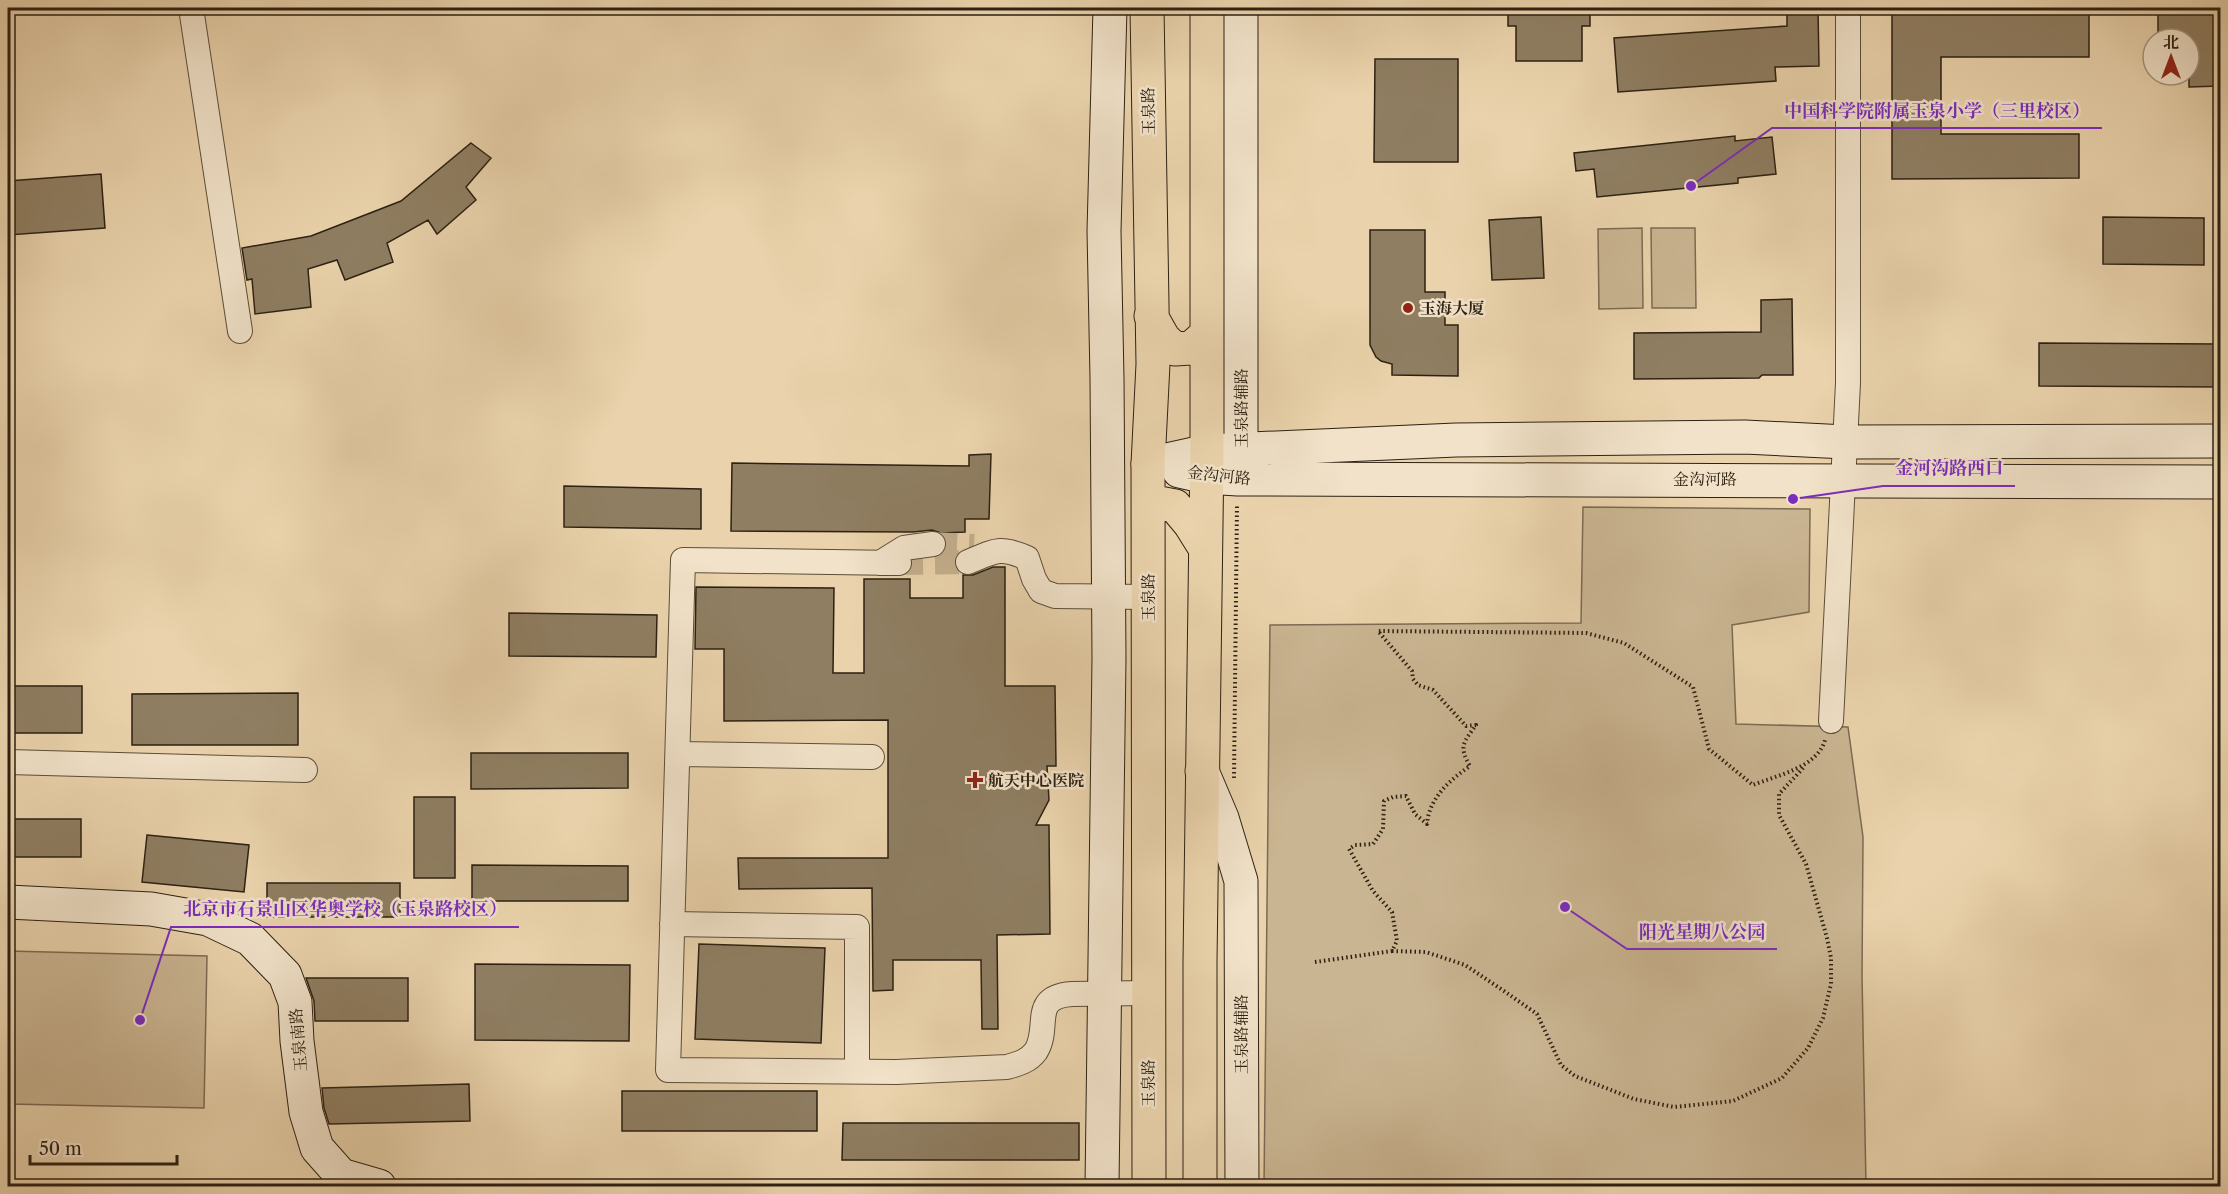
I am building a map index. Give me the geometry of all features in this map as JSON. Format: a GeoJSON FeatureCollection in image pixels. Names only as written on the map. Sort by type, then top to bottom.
{"type":"FeatureCollection","features":[{"type":"Feature","properties":{"kind":"main road","name":"玉泉路"},"geometry":{"type":"LineString","coordinates":[[1147,8],[1153,364],[1148,464],[1149,1186]]}},
{"type":"Feature","properties":{"kind":"main road"},"geometry":{"type":"LineString","coordinates":[[1200,1186],[1208,8]]}},
{"type":"Feature","properties":{"kind":"main road"},"geometry":{"type":"LineString","coordinates":[[1151,316],[1164,339],[1175,349],[1191,348],[1206,335]]}},
{"type":"Feature","properties":{"kind":"main road"},"geometry":{"type":"LineString","coordinates":[[1148,515],[1159,503],[1175,506],[1190,524],[1204,548]]}},
{"type":"Feature","properties":{"kind":"street"},"geometry":{"type":"LineString","coordinates":[[191,8],[240,331]]}},
{"type":"Feature","properties":{"kind":"street"},"geometry":{"type":"LineString","coordinates":[[1102,1186],[1108,596],[1104,231],[1110,8]]}},
{"type":"Feature","properties":{"kind":"street","name":"玉泉路辅路"},"geometry":{"type":"LineString","coordinates":[[1240,465],[1241,8]]}},
{"type":"Feature","properties":{"kind":"street"},"geometry":{"type":"LineString","coordinates":[[1831,721],[1848,383],[1848,8]]}},
{"type":"Feature","properties":{"kind":"street","name":"金沟河路"},"geometry":{"type":"LineString","coordinates":[[1240,465],[1456,440],[1745,437],[1846,442],[2220,441]]}},
{"type":"Feature","properties":{"kind":"street","name":"金沟河路"},"geometry":{"type":"LineString","coordinates":[[1148,464],[1844,482],[2220,482]]}},
{"type":"Feature","properties":{"kind":"street"},"geometry":{"type":"LineString","coordinates":[[933,544],[904,548],[890,563],[683,560],[668,1070],[857,1071],[1007,1067],[1021,1063],[1037,1050],[1044,1009],[1052,999],[1060,995],[1148,993]]}},
{"type":"Feature","properties":{"kind":"street"},"geometry":{"type":"LineString","coordinates":[[979,553],[1008,550],[1027,558],[1041,591],[1055,596],[1148,597]]}},
{"type":"Feature","properties":{"kind":"street"},"geometry":{"type":"LineString","coordinates":[[678,754],[872,757]]}},
{"type":"Feature","properties":{"kind":"street"},"geometry":{"type":"LineString","coordinates":[[8,762],[305,770]]}},
{"type":"Feature","properties":{"kind":"street","name":"玉泉路辅路"},"geometry":{"type":"LineString","coordinates":[[1202,771],[1222,818],[1241,881],[1242,1186]]}},
{"type":"Feature","properties":{"kind":"street","name":"玉泉南路"},"geometry":{"type":"LineString","coordinates":[[8,902],[151,909],[208,919],[250,939],[285,975],[295,1002],[297,1041],[306,1112],[317,1148],[341,1175],[379,1186]]}},
{"type":"Feature","properties":{"kind":"street"},"geometry":{"type":"LineString","coordinates":[[672,924],[857,927],[857,1071]]}},
{"type":"Feature","properties":{"kind":"path"},"geometry":{"type":"LineString","coordinates":[[1234,779],[1236,537],[1240,465]]}},
{"type":"Feature","properties":{"kind":"path"},"geometry":{"type":"LineString","coordinates":[[1392,951],[1397,941],[1392,912],[1373,891],[1349,849],[1355,845],[1373,844],[1383,829],[1384,801],[1393,797],[1406,796],[1415,814],[1427,824],[1428,814],[1446,784],[1470,766],[1463,753],[1464,741],[1476,725],[1466,726],[1432,690],[1419,685],[1413,679],[1413,670],[1378,632],[1586,633],[1624,643],[1693,687],[1709,749],[1753,785],[1808,763]]}},
{"type":"Feature","properties":{"kind":"path"},"geometry":{"type":"LineString","coordinates":[[1315,962],[1392,951],[1426,952],[1465,965],[1537,1014],[1561,1065],[1575,1076],[1634,1099],[1674,1107],[1733,1101],[1782,1078],[1808,1048],[1823,1018],[1831,984],[1831,958],[1806,864],[1779,815],[1779,794],[1823,747],[1831,721]]}},
{"type":"Feature","properties":{"kind":"shaded area"},"geometry":{"type":"Polygon","coordinates":[[[1642,228],[1643,308],[1599,309],[1598,229],[1642,228]]]}},
{"type":"Feature","properties":{"kind":"shaded area"},"geometry":{"type":"Polygon","coordinates":[[[1651,228],[1695,228],[1696,308],[1652,308],[1651,228]]]}},
{"type":"Feature","properties":{"kind":"shaded area"},"geometry":{"type":"Polygon","coordinates":[[[1583,507],[1810,509],[1809,612],[1732,625],[1736,724],[1848,727],[1863,837],[1862,976],[1866,1186],[1264,1186],[1270,625],[1581,623],[1583,507]]]}},
{"type":"Feature","properties":{"kind":"shaded area"},"geometry":{"type":"Polygon","coordinates":[[[8,951],[207,956],[204,1108],[8,1104],[8,951]]]}},
{"type":"Feature","properties":{"kind":"building"},"geometry":{"type":"Polygon","coordinates":[[[1508,8],[1590,8],[1590,26],[1582,26],[1582,61],[1516,61],[1516,26],[1508,26],[1508,8]]]}},
{"type":"Feature","properties":{"kind":"building"},"geometry":{"type":"Polygon","coordinates":[[[1787,8],[1818,8],[1819,66],[1775,67],[1776,81],[1618,92],[1614,38],[1787,26],[1787,8]]]}},
{"type":"Feature","properties":{"kind":"building"},"geometry":{"type":"Polygon","coordinates":[[[1892,8],[2089,8],[2089,57],[1941,57],[1941,134],[2079,134],[2079,178],[1892,179],[1892,8]]]}},
{"type":"Feature","properties":{"kind":"building"},"geometry":{"type":"Polygon","coordinates":[[[2158,8],[2220,8],[2220,86],[2201,87],[2201,27],[2158,27],[2158,8]]]}},
{"type":"Feature","properties":{"kind":"building"},"geometry":{"type":"Polygon","coordinates":[[[1375,59],[1458,59],[1458,162],[1374,162],[1375,59]]]}},
{"type":"Feature","properties":{"kind":"building"},"geometry":{"type":"Polygon","coordinates":[[[1735,136],[1735,141],[1772,137],[1776,174],[1738,178],[1738,183],[1597,197],[1594,169],[1576,171],[1574,153],[1735,136]]]}},
{"type":"Feature","properties":{"kind":"building"},"geometry":{"type":"Polygon","coordinates":[[[471,143],[491,158],[466,187],[476,200],[437,234],[428,220],[387,243],[393,262],[345,280],[337,260],[308,269],[311,307],[255,314],[252,279],[247,280],[242,248],[311,236],[401,201],[471,143]]]}},
{"type":"Feature","properties":{"kind":"building"},"geometry":{"type":"Polygon","coordinates":[[[101,174],[105,228],[8,235],[8,181],[101,174]]]}},
{"type":"Feature","properties":{"kind":"building"},"geometry":{"type":"Polygon","coordinates":[[[1541,217],[1544,278],[1492,280],[1489,220],[1541,217]]]}},
{"type":"Feature","properties":{"kind":"building"},"geometry":{"type":"Polygon","coordinates":[[[2103,217],[2204,218],[2204,265],[2103,264],[2103,217]]]}},
{"type":"Feature","properties":{"kind":"building","name":"玉海大厦"},"geometry":{"type":"Polygon","coordinates":[[[1370,230],[1425,230],[1425,292],[1445,292],[1445,325],[1458,325],[1458,376],[1392,375],[1392,364],[1376,357],[1370,345],[1370,230]]]}},
{"type":"Feature","properties":{"kind":"building"},"geometry":{"type":"Polygon","coordinates":[[[1792,299],[1793,375],[1762,375],[1759,378],[1634,379],[1634,333],[1761,332],[1761,300],[1792,299]]]}},
{"type":"Feature","properties":{"kind":"building"},"geometry":{"type":"Polygon","coordinates":[[[2039,343],[2220,344],[2220,387],[2039,386],[2039,343]]]}},
{"type":"Feature","properties":{"kind":"building"},"geometry":{"type":"Polygon","coordinates":[[[991,454],[989,519],[965,519],[965,532],[941,533],[932,530],[913,532],[731,531],[732,463],[969,466],[969,455],[991,454]]]}},
{"type":"Feature","properties":{"kind":"building"},"geometry":{"type":"Polygon","coordinates":[[[564,486],[701,489],[701,529],[564,527],[564,486]]]}},
{"type":"Feature","properties":{"kind":"building"},"geometry":{"type":"Polygon","coordinates":[[[993,567],[1005,567],[1005,686],[1055,686],[1056,766],[1047,766],[1049,800],[1036,825],[1049,825],[1050,934],[997,935],[998,1029],[982,1029],[981,960],[893,960],[893,990],[873,991],[872,888],[739,889],[738,858],[888,858],[888,720],[724,721],[724,649],[695,649],[696,587],[834,588],[833,673],[864,673],[864,579],[910,579],[910,598],[963,598],[963,575],[973,575],[993,567]]]}},
{"type":"Feature","properties":{"kind":"building"},"geometry":{"type":"Polygon","coordinates":[[[509,613],[657,615],[656,657],[509,656],[509,613]]]}},
{"type":"Feature","properties":{"kind":"building"},"geometry":{"type":"Polygon","coordinates":[[[8,686],[82,686],[82,733],[8,733],[8,686]]]}},
{"type":"Feature","properties":{"kind":"building"},"geometry":{"type":"Polygon","coordinates":[[[298,693],[298,745],[132,745],[132,694],[298,693]]]}},
{"type":"Feature","properties":{"kind":"building"},"geometry":{"type":"Polygon","coordinates":[[[471,753],[628,753],[628,788],[471,789],[471,753]]]}},
{"type":"Feature","properties":{"kind":"building"},"geometry":{"type":"Polygon","coordinates":[[[414,797],[455,797],[455,878],[414,878],[414,797]]]}},
{"type":"Feature","properties":{"kind":"building"},"geometry":{"type":"Polygon","coordinates":[[[8,819],[81,819],[81,857],[8,857],[8,819]]]}},
{"type":"Feature","properties":{"kind":"building"},"geometry":{"type":"Polygon","coordinates":[[[147,835],[249,845],[244,892],[142,882],[147,835]]]}},
{"type":"Feature","properties":{"kind":"building"},"geometry":{"type":"Polygon","coordinates":[[[472,865],[628,866],[628,901],[472,901],[472,865]]]}},
{"type":"Feature","properties":{"kind":"building"},"geometry":{"type":"Polygon","coordinates":[[[267,883],[400,883],[400,917],[267,917],[267,883]]]}},
{"type":"Feature","properties":{"kind":"building"},"geometry":{"type":"Polygon","coordinates":[[[699,944],[825,948],[821,1043],[695,1039],[699,944]]]}},
{"type":"Feature","properties":{"kind":"building"},"geometry":{"type":"Polygon","coordinates":[[[475,964],[630,965],[629,1041],[475,1040],[475,964]]]}},
{"type":"Feature","properties":{"kind":"building"},"geometry":{"type":"Polygon","coordinates":[[[306,978],[408,978],[408,1021],[315,1021],[314,1001],[306,978]]]}},
{"type":"Feature","properties":{"kind":"building"},"geometry":{"type":"Polygon","coordinates":[[[469,1084],[470,1121],[329,1124],[324,1108],[322,1088],[469,1084]]]}},
{"type":"Feature","properties":{"kind":"building"},"geometry":{"type":"Polygon","coordinates":[[[622,1091],[817,1091],[817,1131],[622,1131],[622,1091]]]}},
{"type":"Feature","properties":{"kind":"building"},"geometry":{"type":"Polygon","coordinates":[[[843,1123],[1079,1123],[1079,1160],[842,1160],[843,1123]]]}},
{"type":"Feature","properties":{"kind":"tunnel"},"geometry":{"type":"LineString","coordinates":[[933,544],[974,546]]}},
{"type":"Feature","properties":{"kind":"tunnel"},"geometry":{"type":"LineString","coordinates":[[899,563],[968,562]]}},
{"type":"Feature","properties":{"kind":"place","name":"中国科学院附属玉泉小学（三里校区）"},"geometry":{"type":"Point","coordinates":[1691,186]}},
{"type":"Feature","properties":{"kind":"place","name":"玉海大厦"},"geometry":{"type":"Point","coordinates":[1408,308]}},
{"type":"Feature","properties":{"kind":"place","name":"金河沟路西口"},"geometry":{"type":"Point","coordinates":[1793,499]}},
{"type":"Feature","properties":{"kind":"place","name":"航天中心医院"},"geometry":{"type":"Point","coordinates":[975,780]}},
{"type":"Feature","properties":{"kind":"place","name":"阳光星期八公园"},"geometry":{"type":"Point","coordinates":[1565,907]}},
{"type":"Feature","properties":{"kind":"place","name":"北京市石景山区华奥学校（玉泉路校区）"},"geometry":{"type":"Point","coordinates":[140,1020]}}]}
